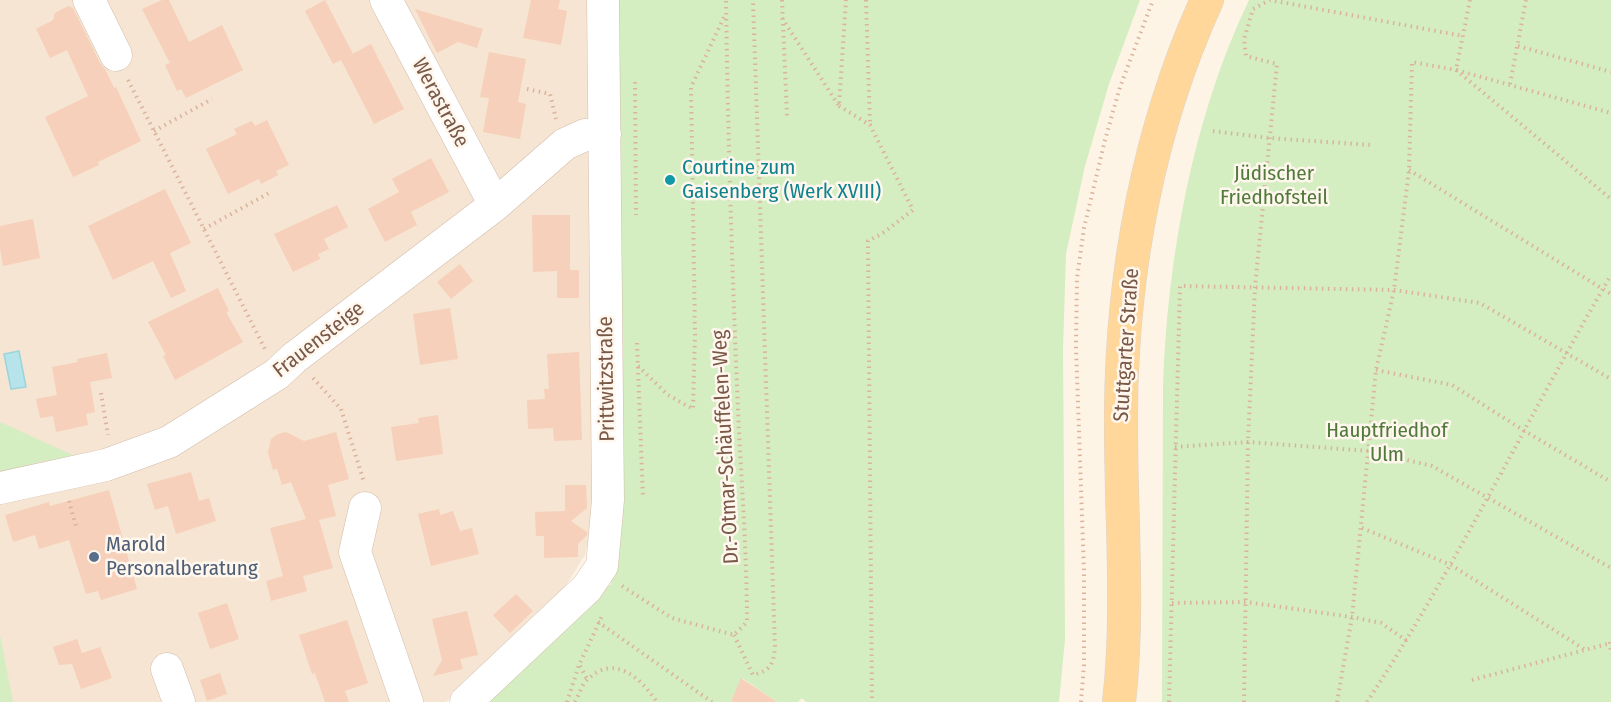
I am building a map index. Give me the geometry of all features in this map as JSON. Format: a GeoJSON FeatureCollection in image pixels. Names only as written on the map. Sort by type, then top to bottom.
{"type":"FeatureCollection","features":[{"type":"Feature","properties":{"kind":"main road","name":"Stuttgarter Straße"},"geometry":{"type":"LineString","coordinates":[[1119,702],[1123,632],[1120,410],[1128,291],[1140,212],[1157,143],[1176,79],[1207,0]]}},
{"type":"Feature","properties":{"kind":"street"},"geometry":{"type":"LineString","coordinates":[[89,0],[116,55]]}},
{"type":"Feature","properties":{"kind":"street","name":"Werastraße"},"geometry":{"type":"LineString","coordinates":[[386,0],[495,206]]}},
{"type":"Feature","properties":{"kind":"street","name":"Prittwitzstraße"},"geometry":{"type":"LineString","coordinates":[[466,702],[587,588],[602,566],[608,500],[603,0]]}},
{"type":"Feature","properties":{"kind":"street","name":"Frauensteige"},"geometry":{"type":"LineString","coordinates":[[0,488],[113,462],[169,442],[286,366],[495,206],[562,146],[585,135],[605,134]]}},
{"type":"Feature","properties":{"kind":"street"},"geometry":{"type":"LineString","coordinates":[[365,508],[354,552],[407,702]]}},
{"type":"Feature","properties":{"kind":"street"},"geometry":{"type":"LineString","coordinates":[[167,669],[179,702]]}},
{"type":"Feature","properties":{"kind":"path","name":"Dr.-Otmar-Schäuffelen-Weg"},"geometry":{"type":"LineString","coordinates":[[726,0],[728,175],[747,574],[747,622],[734,635]]}},
{"type":"Feature","properties":{"kind":"path"},"geometry":{"type":"LineString","coordinates":[[617,592],[622,586],[672,618],[734,635],[753,675],[766,671],[774,661],[753,0]]}},
{"type":"Feature","properties":{"kind":"path"},"geometry":{"type":"LineString","coordinates":[[782,0],[788,116]]}},
{"type":"Feature","properties":{"kind":"path"},"geometry":{"type":"LineString","coordinates":[[839,106],[846,0]]}},
{"type":"Feature","properties":{"kind":"path"},"geometry":{"type":"LineString","coordinates":[[866,0],[870,125],[913,210],[883,233],[868,241],[872,702]]}},
{"type":"Feature","properties":{"kind":"path"},"geometry":{"type":"LineString","coordinates":[[1081,702],[1084,665],[1084,572],[1076,347],[1077,278],[1084,228],[1105,140],[1120,87],[1153,0]]}},
{"type":"Feature","properties":{"kind":"path"},"geometry":{"type":"LineString","coordinates":[[1244,702],[1248,442],[1256,287],[1276,64],[1246,56],[1244,39],[1253,9],[1270,0],[1463,36]]}},
{"type":"Feature","properties":{"kind":"path"},"geometry":{"type":"LineString","coordinates":[[1456,70],[1470,0]]}},
{"type":"Feature","properties":{"kind":"path"},"geometry":{"type":"LineString","coordinates":[[1510,84],[1526,0]]}},
{"type":"Feature","properties":{"kind":"path"},"geometry":{"type":"LineString","coordinates":[[638,365],[668,395],[693,409],[695,334],[691,87],[726,13]]}},
{"type":"Feature","properties":{"kind":"path"},"geometry":{"type":"LineString","coordinates":[[782,18],[839,106],[870,125]]}},
{"type":"Feature","properties":{"kind":"path"},"geometry":{"type":"LineString","coordinates":[[1518,46],[1611,72]]}},
{"type":"Feature","properties":{"kind":"path"},"geometry":{"type":"LineString","coordinates":[[116,55],[204,229],[286,366],[341,409],[364,484],[365,508]]}},
{"type":"Feature","properties":{"kind":"path"},"geometry":{"type":"LineString","coordinates":[[1337,702],[1352,617],[1376,370],[1394,290],[1409,170],[1412,62],[1456,70],[1611,113]]}},
{"type":"Feature","properties":{"kind":"path"},"geometry":{"type":"LineString","coordinates":[[1456,70],[1611,199]]}},
{"type":"Feature","properties":{"kind":"path"},"geometry":{"type":"LineString","coordinates":[[528,89],[550,94],[562,146]]}},
{"type":"Feature","properties":{"kind":"path"},"geometry":{"type":"LineString","coordinates":[[154,131],[212,99]]}},
{"type":"Feature","properties":{"kind":"path"},"geometry":{"type":"LineString","coordinates":[[1213,131],[1269,138],[1371,145]]}},
{"type":"Feature","properties":{"kind":"path"},"geometry":{"type":"LineString","coordinates":[[1409,170],[1611,294]]}},
{"type":"Feature","properties":{"kind":"path"},"geometry":{"type":"LineString","coordinates":[[204,229],[269,193]]}},
{"type":"Feature","properties":{"kind":"path"},"geometry":{"type":"LineString","coordinates":[[1367,702],[1407,641],[1451,565],[1523,430],[1611,275]]}},
{"type":"Feature","properties":{"kind":"path"},"geometry":{"type":"LineString","coordinates":[[1169,702],[1180,286],[1394,290],[1480,303],[1611,379]]}},
{"type":"Feature","properties":{"kind":"path"},"geometry":{"type":"LineString","coordinates":[[1376,370],[1452,385],[1611,482]]}},
{"type":"Feature","properties":{"kind":"path"},"geometry":{"type":"LineString","coordinates":[[101,393],[113,462]]}},
{"type":"Feature","properties":{"kind":"path"},"geometry":{"type":"LineString","coordinates":[[1175,447],[1248,442],[1369,451],[1432,466],[1611,568]]}},
{"type":"Feature","properties":{"kind":"path"},"geometry":{"type":"LineString","coordinates":[[1362,528],[1451,565],[1584,649]]}},
{"type":"Feature","properties":{"kind":"path"},"geometry":{"type":"LineString","coordinates":[[1172,603],[1246,603],[1352,617],[1381,623],[1407,641]]}},
{"type":"Feature","properties":{"kind":"path"},"geometry":{"type":"LineString","coordinates":[[567,702],[579,665],[607,605]]}},
{"type":"Feature","properties":{"kind":"path"},"geometry":{"type":"LineString","coordinates":[[598,622],[712,702]]}},
{"type":"Feature","properties":{"kind":"path"},"geometry":{"type":"LineString","coordinates":[[1472,680],[1610,642],[1611,654]]}},
{"type":"Feature","properties":{"kind":"path"},"geometry":{"type":"LineString","coordinates":[[579,665],[587,679]]}},
{"type":"Feature","properties":{"kind":"path"},"geometry":{"type":"LineString","coordinates":[[575,702],[587,679],[603,668],[623,669],[645,686],[657,702]]}},
{"type":"Feature","properties":{"kind":"shaded area"},"geometry":{"type":"Polygon","coordinates":[[[0,0],[592,0],[596,504],[585,555],[550,611],[446,702],[0,702],[0,0]]]}},
{"type":"Feature","properties":{"kind":"green space"},"geometry":{"type":"Polygon","coordinates":[[[614,0],[1140,0],[1109,84],[1085,166],[1066,254],[1063,348],[1065,639],[1059,702],[806,702],[802,698],[798,702],[777,702],[742,678],[731,702],[466,702],[611,584],[617,506],[614,0]]]}},
{"type":"Feature","properties":{"kind":"green space","name":"Hauptfriedhof Ulm"},"geometry":{"type":"Polygon","coordinates":[[[1249,0],[1611,0],[1611,702],[1162,702],[1163,387],[1170,289],[1177,239],[1198,140],[1212,91],[1249,0]]]}},
{"type":"Feature","properties":{"kind":"green space"},"geometry":{"type":"Polygon","coordinates":[[[0,422],[77,457],[44,461],[0,472],[0,422]]]}},
{"type":"Feature","properties":{"kind":"green space"},"geometry":{"type":"Polygon","coordinates":[[[0,635],[13,702],[0,702],[0,635]]]}},
{"type":"Feature","properties":{"kind":"water"},"geometry":{"type":"Polygon","coordinates":[[[19,351],[26,387],[11,389],[4,354],[19,351]]]}},
{"type":"Feature","properties":{"kind":"building"},"geometry":{"type":"Polygon","coordinates":[[[162,0],[169,0],[189,42],[222,25],[243,70],[186,98],[181,89],[177,91],[165,65],[170,63],[142,9],[162,0]]]}},
{"type":"Feature","properties":{"kind":"building"},"geometry":{"type":"Polygon","coordinates":[[[325,0],[353,54],[333,64],[305,11],[325,0]]]}},
{"type":"Feature","properties":{"kind":"building"},"geometry":{"type":"Polygon","coordinates":[[[531,0],[560,0],[558,9],[567,11],[561,45],[523,38],[531,0]]]}},
{"type":"Feature","properties":{"kind":"building"},"geometry":{"type":"Polygon","coordinates":[[[68,6],[73,8],[100,63],[114,88],[116,87],[141,141],[73,177],[45,117],[88,96],[67,50],[50,58],[36,29],[53,20],[55,13],[68,6]]]}},
{"type":"Feature","properties":{"kind":"building"},"geometry":{"type":"Polygon","coordinates":[[[415,9],[483,29],[477,48],[458,42],[437,53],[415,9]]]}},
{"type":"Feature","properties":{"kind":"building"},"geometry":{"type":"Polygon","coordinates":[[[371,44],[404,109],[374,124],[341,60],[371,44]]]}},
{"type":"Feature","properties":{"kind":"building"},"geometry":{"type":"Polygon","coordinates":[[[489,52],[526,59],[518,102],[526,104],[520,139],[483,132],[489,98],[480,97],[489,52]]]}},
{"type":"Feature","properties":{"kind":"building"},"geometry":{"type":"Polygon","coordinates":[[[267,120],[289,165],[276,171],[278,175],[261,184],[259,179],[228,194],[206,149],[237,134],[234,129],[252,121],[255,126],[267,120]]]}},
{"type":"Feature","properties":{"kind":"building"},"geometry":{"type":"Polygon","coordinates":[[[431,158],[449,192],[411,212],[417,225],[385,242],[368,209],[399,192],[392,179],[431,158]]]}},
{"type":"Feature","properties":{"kind":"building"},"geometry":{"type":"Polygon","coordinates":[[[165,189],[191,243],[170,253],[186,291],[171,298],[153,261],[113,280],[88,226],[165,189]]]}},
{"type":"Feature","properties":{"kind":"building"},"geometry":{"type":"Polygon","coordinates":[[[337,205],[348,227],[324,239],[329,249],[318,254],[320,259],[293,272],[274,234],[337,205]]]}},
{"type":"Feature","properties":{"kind":"building"},"geometry":{"type":"Polygon","coordinates":[[[532,215],[570,215],[570,270],[579,270],[579,298],[557,298],[557,271],[533,272],[532,215]]]}},
{"type":"Feature","properties":{"kind":"building"},"geometry":{"type":"Polygon","coordinates":[[[33,219],[40,258],[3,266],[0,226],[33,219]]]}},
{"type":"Feature","properties":{"kind":"building"},"geometry":{"type":"Polygon","coordinates":[[[460,264],[473,281],[451,299],[437,282],[460,264]]]}},
{"type":"Feature","properties":{"kind":"building"},"geometry":{"type":"Polygon","coordinates":[[[218,288],[229,311],[226,312],[243,342],[175,380],[163,356],[166,355],[148,322],[218,288]]]}},
{"type":"Feature","properties":{"kind":"building"},"geometry":{"type":"Polygon","coordinates":[[[450,308],[458,359],[420,365],[413,314],[450,308]]]}},
{"type":"Feature","properties":{"kind":"building"},"geometry":{"type":"Polygon","coordinates":[[[579,352],[582,440],[554,441],[553,428],[528,429],[527,400],[545,399],[544,389],[549,389],[547,354],[579,352]]]}},
{"type":"Feature","properties":{"kind":"building"},"geometry":{"type":"Polygon","coordinates":[[[107,353],[112,378],[90,382],[95,412],[86,414],[88,425],[56,432],[53,416],[40,418],[36,399],[57,395],[52,367],[107,353]]]}},
{"type":"Feature","properties":{"kind":"building"},"geometry":{"type":"Polygon","coordinates":[[[438,415],[443,454],[396,461],[391,427],[419,423],[418,418],[438,415]]]}},
{"type":"Feature","properties":{"kind":"building"},"geometry":{"type":"Polygon","coordinates":[[[286,432],[304,441],[336,432],[349,479],[328,485],[336,516],[319,520],[333,568],[303,576],[307,591],[271,601],[266,581],[283,576],[270,528],[306,519],[291,482],[282,485],[277,469],[273,470],[268,453],[271,439],[286,432]]]}},
{"type":"Feature","properties":{"kind":"building"},"geometry":{"type":"Polygon","coordinates":[[[191,472],[199,501],[209,498],[216,521],[176,534],[168,506],[155,510],[147,484],[191,472]]]}},
{"type":"Feature","properties":{"kind":"building"},"geometry":{"type":"Polygon","coordinates":[[[565,485],[586,485],[587,508],[571,521],[587,532],[587,535],[578,544],[578,557],[544,558],[544,536],[536,536],[535,512],[565,511],[565,485]]]}},
{"type":"Feature","properties":{"kind":"building"},"geometry":{"type":"Polygon","coordinates":[[[109,490],[137,589],[101,600],[98,591],[86,594],[69,540],[39,549],[35,535],[13,542],[5,515],[49,502],[50,506],[109,490]]]}},
{"type":"Feature","properties":{"kind":"building"},"geometry":{"type":"Polygon","coordinates":[[[439,509],[440,515],[453,511],[460,531],[472,528],[479,554],[431,566],[418,514],[439,509]]]}},
{"type":"Feature","properties":{"kind":"building"},"geometry":{"type":"Polygon","coordinates":[[[516,594],[533,611],[510,633],[493,615],[516,594]]]}},
{"type":"Feature","properties":{"kind":"building"},"geometry":{"type":"Polygon","coordinates":[[[227,603],[239,639],[210,649],[198,613],[227,603]]]}},
{"type":"Feature","properties":{"kind":"building"},"geometry":{"type":"Polygon","coordinates":[[[467,611],[478,655],[460,659],[463,669],[433,676],[442,660],[432,619],[467,611]]]}},
{"type":"Feature","properties":{"kind":"building"},"geometry":{"type":"Polygon","coordinates":[[[347,620],[368,683],[345,691],[349,702],[325,702],[315,673],[312,674],[299,635],[347,620]]]}},
{"type":"Feature","properties":{"kind":"building"},"geometry":{"type":"Polygon","coordinates":[[[77,639],[82,653],[100,647],[112,678],[81,689],[72,664],[59,665],[53,647],[77,639]]]}},
{"type":"Feature","properties":{"kind":"building"},"geometry":{"type":"Polygon","coordinates":[[[220,673],[227,694],[207,701],[200,680],[220,673]]]}},
{"type":"Feature","properties":{"kind":"building"},"geometry":{"type":"Polygon","coordinates":[[[741,678],[777,702],[731,702],[741,678]]]}},
{"type":"Feature","properties":{"kind":"place","name":"Courtine zum Gaisenberg (Werk XVIII)"},"geometry":{"type":"Point","coordinates":[670,180]}},
{"type":"Feature","properties":{"kind":"place","name":"Marold Personalberatung"},"geometry":{"type":"Point","coordinates":[94,557]}},
{"type":"Feature","properties":{"kind":"park label","name":"Jüdischer Friedhofsteil"},"geometry":{"type":"Point","coordinates":[1274,186]}}]}
